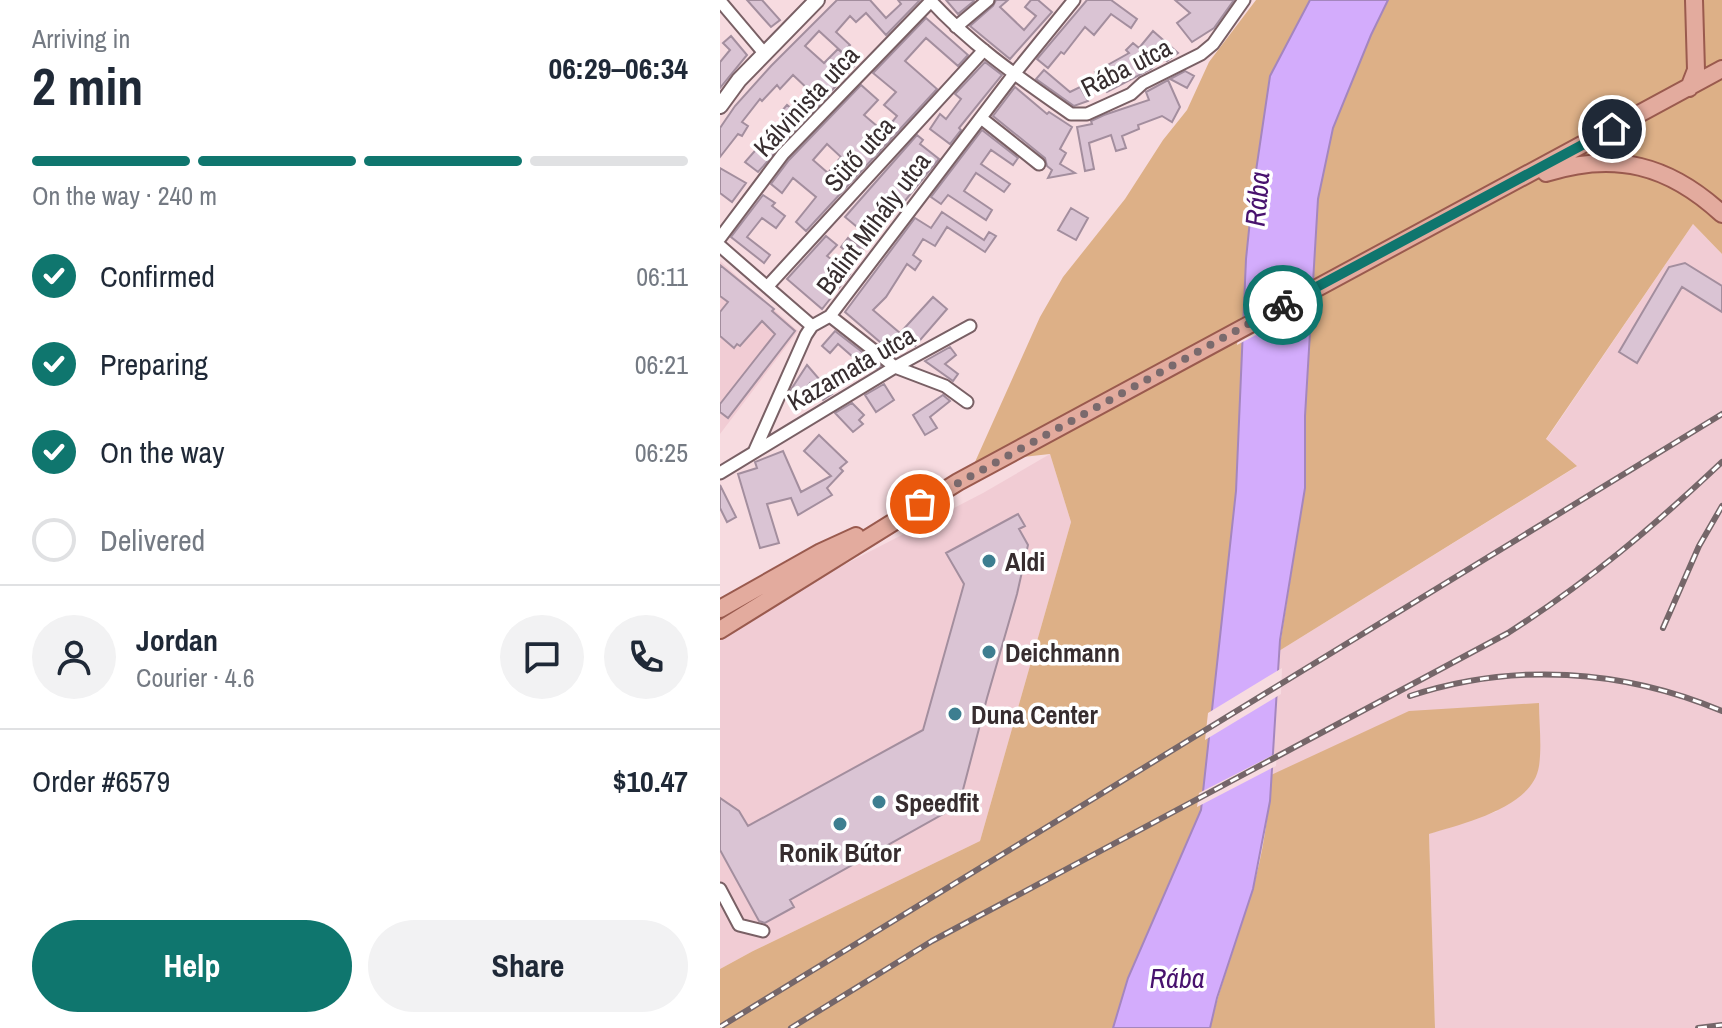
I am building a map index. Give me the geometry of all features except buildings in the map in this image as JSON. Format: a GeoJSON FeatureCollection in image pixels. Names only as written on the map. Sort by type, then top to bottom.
{"type":"FeatureCollection","features":[{"type":"Feature","properties":{"kind":"main road"},"geometry":{"type":"LineString","coordinates":[[1689,88],[1696,70],[1694,0]]}},
{"type":"Feature","properties":{"kind":"main road"},"geometry":{"type":"LineString","coordinates":[[720,630],[901,516],[1122,391],[1722,69]]}},
{"type":"Feature","properties":{"kind":"main road"},"geometry":{"type":"LineString","coordinates":[[1510,184],[1561,168],[1594,163],[1625,163],[1655,170],[1681,182],[1722,214]]}},
{"type":"Feature","properties":{"kind":"main road"},"geometry":{"type":"LineString","coordinates":[[720,609],[821,552],[901,516]]}},
{"type":"Feature","properties":{"kind":"street"},"geometry":{"type":"LineString","coordinates":[[720,106],[764,53],[817,0]]}},
{"type":"Feature","properties":{"kind":"street","name":"Rába utca"},"geometry":{"type":"LineString","coordinates":[[930,0],[984,50],[1071,114],[1087,114],[1131,94],[1143,83],[1201,54],[1213,44],[1244,0]]}},
{"type":"Feature","properties":{"kind":"street","name":"Kálvinista utca"},"geometry":{"type":"LineString","coordinates":[[720,238],[783,154],[930,0]]}},
{"type":"Feature","properties":{"kind":"street"},"geometry":{"type":"LineString","coordinates":[[956,27],[988,0]]}},
{"type":"Feature","properties":{"kind":"street","name":"Bálint Mihály utca"},"geometry":{"type":"LineString","coordinates":[[755,450],[812,326],[830,316],[1074,0]]}},
{"type":"Feature","properties":{"kind":"street"},"geometry":{"type":"LineString","coordinates":[[720,1],[764,53]]}},
{"type":"Feature","properties":{"kind":"street","name":"Sütő utca"},"geometry":{"type":"LineString","coordinates":[[767,287],[984,50]]}},
{"type":"Feature","properties":{"kind":"street"},"geometry":{"type":"LineString","coordinates":[[981,118],[1039,164]]}},
{"type":"Feature","properties":{"kind":"street"},"geometry":{"type":"LineString","coordinates":[[720,246],[812,326]]}},
{"type":"Feature","properties":{"kind":"street"},"geometry":{"type":"LineString","coordinates":[[830,316],[895,367],[945,386],[967,402]]}},
{"type":"Feature","properties":{"kind":"street","name":"Kazamata utca"},"geometry":{"type":"LineString","coordinates":[[755,450],[970,326]]}},
{"type":"Feature","properties":{"kind":"street"},"geometry":{"type":"LineString","coordinates":[[720,473],[755,450]]}},
{"type":"Feature","properties":{"kind":"street"},"geometry":{"type":"LineString","coordinates":[[720,889],[739,925],[763,931]]}},
{"type":"Feature","properties":{"kind":"shaded area"},"geometry":{"type":"Polygon","coordinates":[[[1256,0],[1310,0],[1270,76],[1246,259],[1236,491],[1201,810],[1128,978],[1113,1028],[720,1028],[720,969],[980,841],[1071,522],[1050,454],[975,462],[1040,317],[1063,277],[1125,199],[1163,140],[1187,110],[1209,62],[1256,0]]]}},
{"type":"Feature","properties":{"kind":"shaded area"},"geometry":{"type":"Polygon","coordinates":[[[1388,0],[1722,0],[1722,254],[1693,224],[1546,439],[1577,466],[1279,651],[1305,488],[1305,416],[1318,199],[1333,128],[1388,0]]]}},
{"type":"Feature","properties":{"kind":"shaded area"},"geometry":{"type":"Polygon","coordinates":[[[1693,224],[1722,254],[1722,1028],[1435,1028],[1429,834],[1498,811],[1271,775],[1279,651],[1576,467],[1546,440],[1693,224]]]}},
{"type":"Feature","properties":{"kind":"shaded area"},"geometry":{"type":"Polygon","coordinates":[[[720,261],[798,331],[720,434],[720,261]]]}},
{"type":"Feature","properties":{"kind":"shaded area"},"geometry":{"type":"Polygon","coordinates":[[[1050,454],[1071,522],[980,841],[720,969],[720,629],[983,493],[1050,454]]]}},
{"type":"Feature","properties":{"kind":"shaded area"},"geometry":{"type":"Polygon","coordinates":[[[1539,703],[1539,766],[1534,781],[1524,793],[1494,812],[1429,834],[1435,1028],[1210,1028],[1259,863],[1271,775],[1409,711],[1539,703]]]}},
{"type":"Feature","properties":{"kind":"water","name":"Rába"},"geometry":{"type":"Polygon","coordinates":[[[1310,0],[1388,0],[1333,128],[1318,199],[1305,416],[1305,488],[1280,640],[1270,801],[1253,889],[1210,1028],[1113,1028],[1128,978],[1201,810],[1236,491],[1246,259],[1253,191],[1270,76],[1310,0]]]}},
{"type":"Feature","properties":{"kind":"pier"},"geometry":{"type":"Polygon","coordinates":[[[1316,278],[1315,304],[1237,345],[1239,319],[1316,278]]]}},
{"type":"Feature","properties":{"kind":"pier"},"geometry":{"type":"Polygon","coordinates":[[[1282,668],[1281,694],[1205,740],[1208,713],[1282,668]]]}},
{"type":"Feature","properties":{"kind":"pier"},"geometry":{"type":"Polygon","coordinates":[[[1277,753],[1276,766],[1197,807],[1199,793],[1277,753]]]}},
{"type":"Feature","properties":{"kind":"railway"},"geometry":{"type":"LineString","coordinates":[[720,1027],[1722,414]]}},
{"type":"Feature","properties":{"kind":"railway"},"geometry":{"type":"LineString","coordinates":[[791,1028],[932,941],[1508,633],[1619,553],[1722,462]]}},
{"type":"Feature","properties":{"kind":"railway"},"geometry":{"type":"LineString","coordinates":[[1663,628],[1699,546],[1722,506]]}},
{"type":"Feature","properties":{"kind":"railway"},"geometry":{"type":"LineString","coordinates":[[1410,696],[1488,678],[1567,675],[1646,686],[1722,711]]}},
{"type":"Feature","properties":{"kind":"railway"},"geometry":{"type":"LineString","coordinates":[[1698,1028],[1722,1025]]}},
{"type":"Feature","properties":{"kind":"way so far"},"geometry":{"type":"LineString","coordinates":[[920,504],[1283,305]]}},
{"type":"Feature","properties":{"kind":"place","name":"Aldi"},"geometry":{"type":"Point","coordinates":[989,561]}},
{"type":"Feature","properties":{"kind":"place","name":"Deichmann"},"geometry":{"type":"Point","coordinates":[989,652]}},
{"type":"Feature","properties":{"kind":"place","name":"Duna Center"},"geometry":{"type":"Point","coordinates":[955,714]}},
{"type":"Feature","properties":{"kind":"place","name":"Speedfit"},"geometry":{"type":"Point","coordinates":[879,802]}},
{"type":"Feature","properties":{"kind":"place","name":"Ronik Bútor"},"geometry":{"type":"Point","coordinates":[840,824]}},
{"type":"Feature","properties":{"kind":"route"},"geometry":{"type":"LineString","coordinates":[[1283,305],[1612,129]]}}]}
